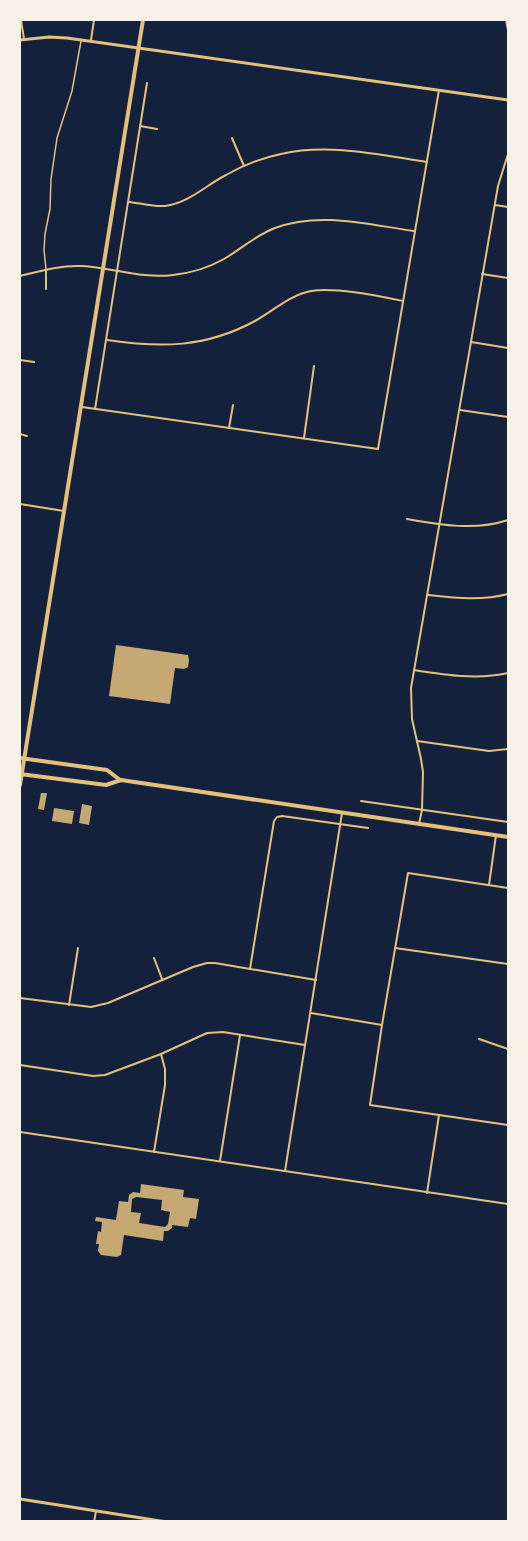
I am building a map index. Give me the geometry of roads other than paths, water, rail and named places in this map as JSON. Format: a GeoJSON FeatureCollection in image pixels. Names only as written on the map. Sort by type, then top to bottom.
{"type":"FeatureCollection","features":[{"type":"Feature","properties":{"kind":"main road"},"geometry":{"type":"LineString","coordinates":[[20,785],[22,758],[143,20]]}},
{"type":"Feature","properties":{"kind":"main road"},"geometry":{"type":"LineString","coordinates":[[22,758],[107,770],[121,780]]}},
{"type":"Feature","properties":{"kind":"main road"},"geometry":{"type":"LineString","coordinates":[[20,774],[106,785],[121,780],[508,837]]}},
{"type":"Feature","properties":{"kind":"street"},"geometry":{"type":"LineString","coordinates":[[21,20],[22,39],[49,37],[82,40],[508,100]]}},
{"type":"Feature","properties":{"kind":"street"},"geometry":{"type":"LineString","coordinates":[[91,42],[94,20]]}},
{"type":"Feature","properties":{"kind":"street"},"geometry":{"type":"LineString","coordinates":[[506,20],[508,30]]}},
{"type":"Feature","properties":{"kind":"street"},"geometry":{"type":"LineString","coordinates":[[95,409],[147,82]]}},
{"type":"Feature","properties":{"kind":"street"},"geometry":{"type":"LineString","coordinates":[[80,407],[378,449],[439,90]]}},
{"type":"Feature","properties":{"kind":"street"},"geometry":{"type":"LineString","coordinates":[[140,126],[157,129]]}},
{"type":"Feature","properties":{"kind":"street"},"geometry":{"type":"LineString","coordinates":[[232,138],[244,166]]}},
{"type":"Feature","properties":{"kind":"street"},"geometry":{"type":"LineString","coordinates":[[128,202],[158,206],[174,204],[244,166],[281,154],[334,149],[427,162]]}},
{"type":"Feature","properties":{"kind":"street"},"geometry":{"type":"LineString","coordinates":[[419,824],[422,810],[423,772],[412,719],[411,688],[499,180],[508,154]]}},
{"type":"Feature","properties":{"kind":"street"},"geometry":{"type":"LineString","coordinates":[[495,205],[508,207]]}},
{"type":"Feature","properties":{"kind":"street"},"geometry":{"type":"LineString","coordinates":[[20,276],[73,266],[159,277],[199,270],[225,259],[275,228],[312,220],[343,221],[414,231]]}},
{"type":"Feature","properties":{"kind":"street"},"geometry":{"type":"LineString","coordinates":[[46,270],[46,289]]}},
{"type":"Feature","properties":{"kind":"street"},"geometry":{"type":"LineString","coordinates":[[482,274],[508,278]]}},
{"type":"Feature","properties":{"kind":"street"},"geometry":{"type":"LineString","coordinates":[[106,340],[169,346],[208,340],[241,328],[293,297],[309,291],[330,290],[403,301]]}},
{"type":"Feature","properties":{"kind":"street"},"geometry":{"type":"LineString","coordinates":[[471,342],[508,348]]}},
{"type":"Feature","properties":{"kind":"street"},"geometry":{"type":"LineString","coordinates":[[20,360],[34,362]]}},
{"type":"Feature","properties":{"kind":"street"},"geometry":{"type":"LineString","coordinates":[[304,438],[315,366]]}},
{"type":"Feature","properties":{"kind":"street"},"geometry":{"type":"LineString","coordinates":[[229,428],[233,405]]}},
{"type":"Feature","properties":{"kind":"street"},"geometry":{"type":"LineString","coordinates":[[460,410],[508,417]]}},
{"type":"Feature","properties":{"kind":"street"},"geometry":{"type":"LineString","coordinates":[[20,434],[27,436]]}},
{"type":"Feature","properties":{"kind":"street"},"geometry":{"type":"LineString","coordinates":[[20,504],[64,511]]}},
{"type":"Feature","properties":{"kind":"street"},"geometry":{"type":"LineString","coordinates":[[407,519],[475,526],[508,520]]}},
{"type":"Feature","properties":{"kind":"street"},"geometry":{"type":"LineString","coordinates":[[428,595],[464,599],[508,594]]}},
{"type":"Feature","properties":{"kind":"street"},"geometry":{"type":"LineString","coordinates":[[414,670],[470,677],[508,673]]}},
{"type":"Feature","properties":{"kind":"street"},"geometry":{"type":"LineString","coordinates":[[417,741],[489,751],[508,749]]}},
{"type":"Feature","properties":{"kind":"street"},"geometry":{"type":"LineString","coordinates":[[361,801],[508,822]]}},
{"type":"Feature","properties":{"kind":"street"},"geometry":{"type":"LineString","coordinates":[[285,1171],[342,813]]}},
{"type":"Feature","properties":{"kind":"street"},"geometry":{"type":"LineString","coordinates":[[250,969],[276,817],[368,828]]}},
{"type":"Feature","properties":{"kind":"street"},"geometry":{"type":"LineString","coordinates":[[489,885],[496,835]]}},
{"type":"Feature","properties":{"kind":"street"},"geometry":{"type":"LineString","coordinates":[[508,888],[408,873],[370,1106],[508,1125]]}},
{"type":"Feature","properties":{"kind":"street"},"geometry":{"type":"LineString","coordinates":[[69,1005],[78,948]]}},
{"type":"Feature","properties":{"kind":"street"},"geometry":{"type":"LineString","coordinates":[[395,948],[508,964]]}},
{"type":"Feature","properties":{"kind":"street"},"geometry":{"type":"LineString","coordinates":[[154,958],[162,979]]}},
{"type":"Feature","properties":{"kind":"street"},"geometry":{"type":"LineString","coordinates":[[20,998],[91,1007],[108,1003],[162,979],[207,963],[316,980]]}},
{"type":"Feature","properties":{"kind":"street"},"geometry":{"type":"LineString","coordinates":[[310,1013],[382,1024]]}},
{"type":"Feature","properties":{"kind":"street"},"geometry":{"type":"LineString","coordinates":[[20,1065],[99,1076],[160,1054],[207,1033],[222,1032],[305,1045]]}},
{"type":"Feature","properties":{"kind":"street"},"geometry":{"type":"LineString","coordinates":[[220,1161],[240,1035]]}},
{"type":"Feature","properties":{"kind":"street"},"geometry":{"type":"LineString","coordinates":[[478,1039],[508,1049]]}},
{"type":"Feature","properties":{"kind":"street"},"geometry":{"type":"LineString","coordinates":[[154,1152],[165,1085],[165,1069],[160,1054]]}},
{"type":"Feature","properties":{"kind":"street"},"geometry":{"type":"LineString","coordinates":[[427,1192],[439,1115]]}},
{"type":"Feature","properties":{"kind":"street"},"geometry":{"type":"LineString","coordinates":[[20,1132],[508,1203]]}},
{"type":"Feature","properties":{"kind":"street"},"geometry":{"type":"LineString","coordinates":[[20,1499],[167,1521]]}},
{"type":"Feature","properties":{"kind":"street"},"geometry":{"type":"LineString","coordinates":[[94,1521],[96,1511]]}},
{"type":"Feature","properties":{"kind":"lane"},"geometry":{"type":"LineString","coordinates":[[46,270],[44,250],[57,138],[72,91],[82,40]]}}]}
